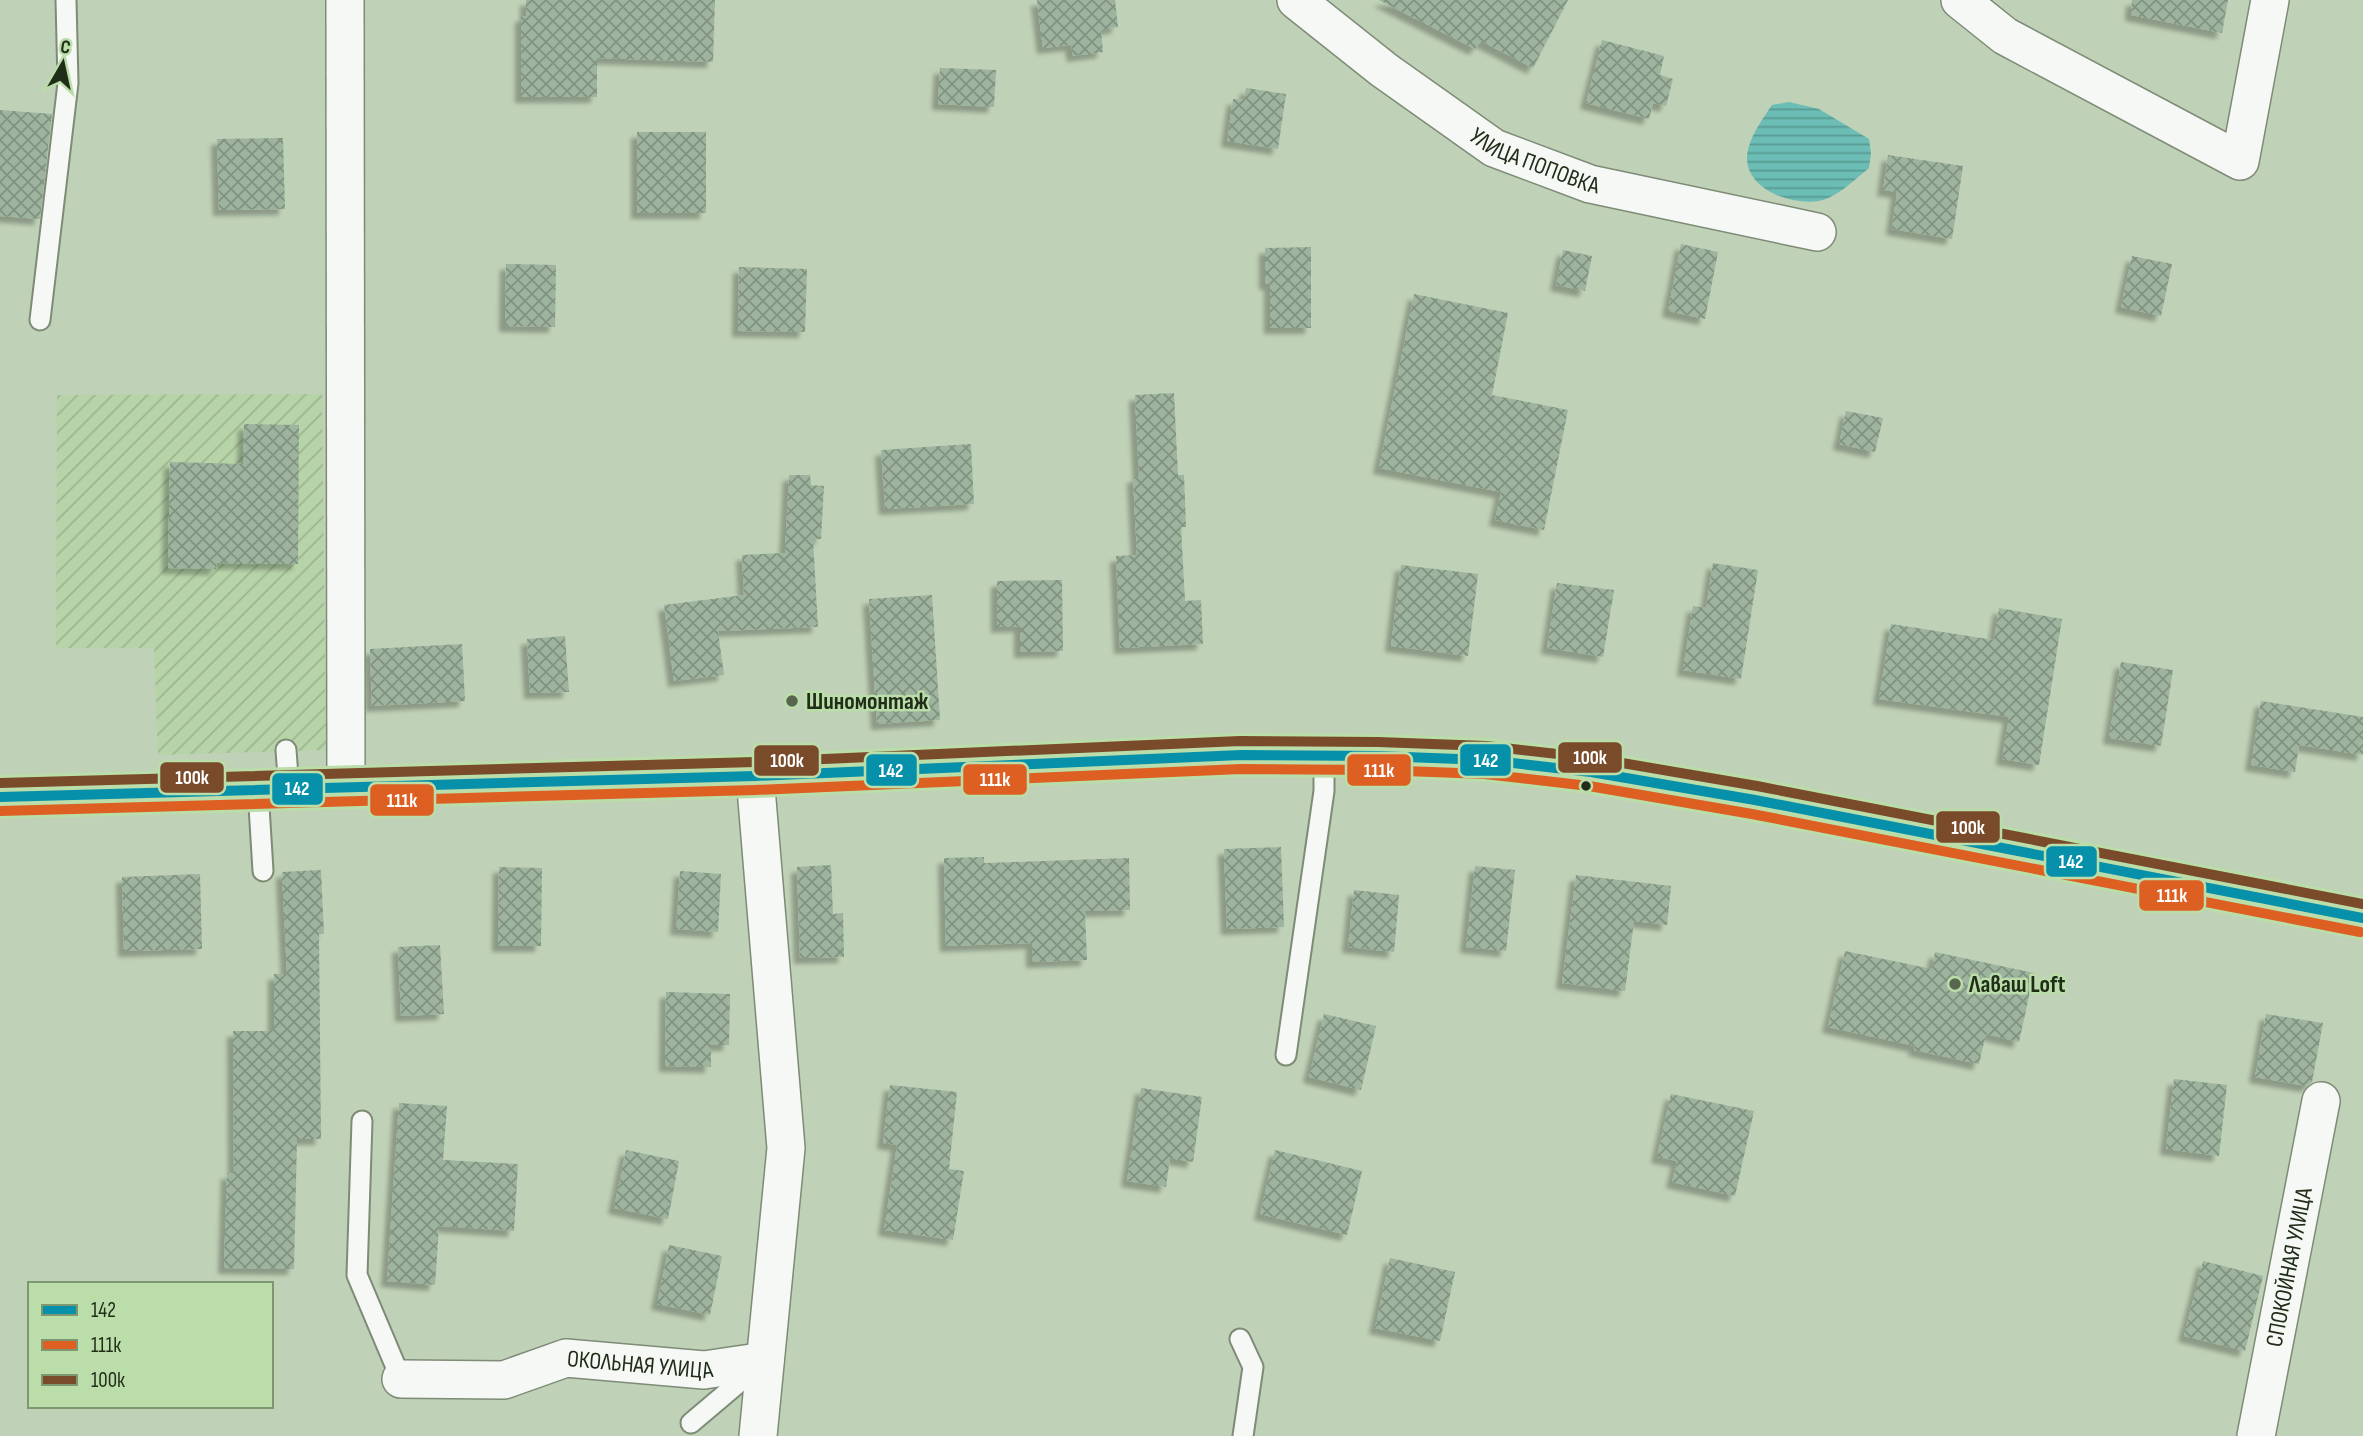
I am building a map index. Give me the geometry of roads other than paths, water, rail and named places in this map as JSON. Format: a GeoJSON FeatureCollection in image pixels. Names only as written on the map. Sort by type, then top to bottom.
{"type":"FeatureCollection","features":[{"type":"Feature","properties":{"kind":"main road"},"geometry":{"type":"LineString","coordinates":[[0,797],[755,776],[1241,755],[1486,760],[1591,772],[1755,800],[2363,918]]}},
{"type":"Feature","properties":{"kind":"street"},"geometry":{"type":"LineString","coordinates":[[345,0],[346,788]]}},
{"type":"Feature","properties":{"kind":"street","name":"УЛИЦА ПОПОВКА"},"geometry":{"type":"LineString","coordinates":[[1296,0],[1384,69],[1494,148],[1590,184],[1817,232]]}},
{"type":"Feature","properties":{"kind":"street"},"geometry":{"type":"LineString","coordinates":[[1960,0],[2005,36],[2241,161],[2270,0]]}},
{"type":"Feature","properties":{"kind":"street"},"geometry":{"type":"LineString","coordinates":[[755,776],[786,1148],[758,1436]]}},
{"type":"Feature","properties":{"kind":"street","name":"СПОКОЙНАЯ УЛИЦА"},"geometry":{"type":"LineString","coordinates":[[2256,1436],[2321,1101]]}},
{"type":"Feature","properties":{"kind":"street","name":"ОКОЛЬНАЯ УЛИЦА"},"geometry":{"type":"LineString","coordinates":[[401,1378],[504,1380],[565,1358],[704,1370],[765,1361]]}},
{"type":"Feature","properties":{"kind":"lane"},"geometry":{"type":"LineString","coordinates":[[40,320],[68,83],[66,0]]}},
{"type":"Feature","properties":{"kind":"lane"},"geometry":{"type":"LineString","coordinates":[[262,871],[273,790],[286,750]]}},
{"type":"Feature","properties":{"kind":"lane"},"geometry":{"type":"LineString","coordinates":[[1286,1055],[1324,791],[1324,756]]}},
{"type":"Feature","properties":{"kind":"lane"},"geometry":{"type":"LineString","coordinates":[[362,1121],[357,1275],[401,1378]]}},
{"type":"Feature","properties":{"kind":"lane"},"geometry":{"type":"LineString","coordinates":[[1240,1339],[1253,1367],[1242,1436]]}},
{"type":"Feature","properties":{"kind":"lane"},"geometry":{"type":"LineString","coordinates":[[691,1423],[765,1361]]}},
{"type":"Feature","properties":{"kind":"water"},"geometry":{"type":"Polygon","coordinates":[[[1789,102],[1819,109],[1869,139],[1869,168],[1826,199],[1797,201],[1774,194],[1755,180],[1749,170],[1748,152],[1760,124],[1772,105],[1789,102]]]}},
{"type":"Feature","properties":{"kind":"place","name":"Шиномонтаж"},"geometry":{"type":"Point","coordinates":[792,701]}},
{"type":"Feature","properties":{"kind":"place","name":"Лаваш Loft"},"geometry":{"type":"Point","coordinates":[1955,984]}}]}
